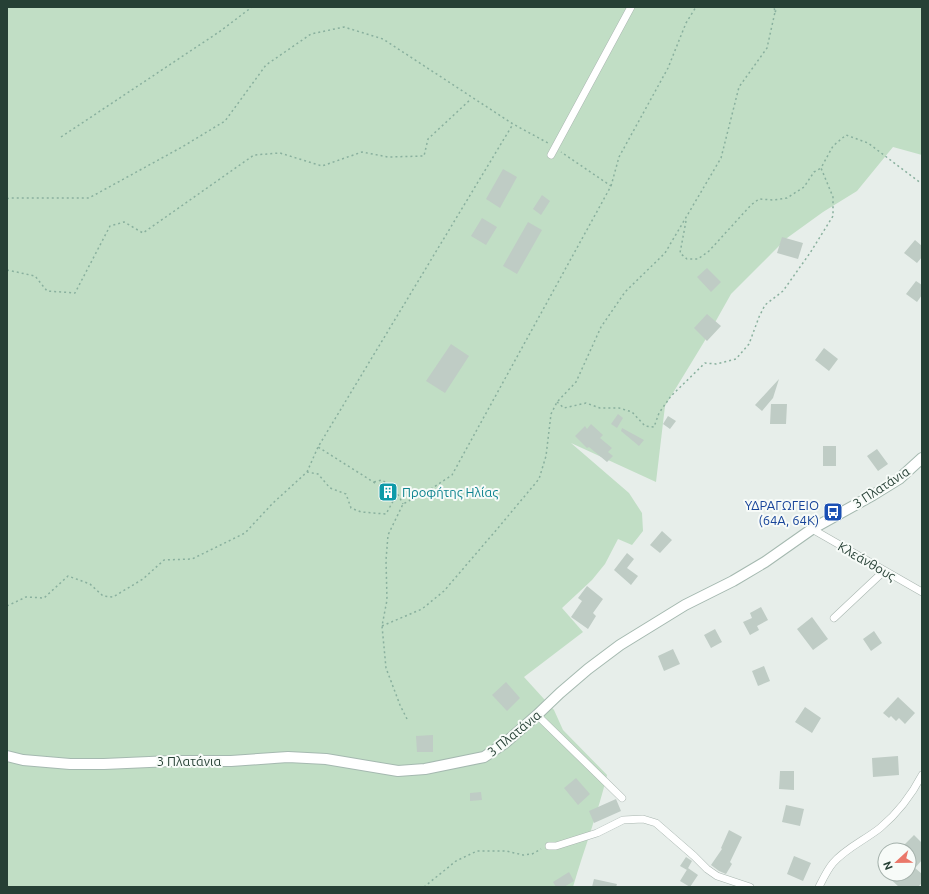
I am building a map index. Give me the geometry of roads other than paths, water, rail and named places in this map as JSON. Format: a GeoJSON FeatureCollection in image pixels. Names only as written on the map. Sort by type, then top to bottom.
{"type":"FeatureCollection","features":[{"type":"Feature","properties":{"kind":"street"},"geometry":{"type":"LineString","coordinates":[[551,155],[631,7]]}},
{"type":"Feature","properties":{"kind":"street","name":"3 Πλατάνια"},"geometry":{"type":"LineString","coordinates":[[7,756],[23,760],[70,764],[231,761],[288,757],[326,759],[398,771],[425,769],[484,757],[505,743],[588,669],[620,645],[685,605],[733,581],[765,562],[812,529],[873,495],[898,479],[922,458]]}},
{"type":"Feature","properties":{"kind":"street","name":"Κλεάνθους"},"geometry":{"type":"LineString","coordinates":[[812,529],[922,592]]}},
{"type":"Feature","properties":{"kind":"street"},"geometry":{"type":"LineString","coordinates":[[834,618],[884,571]]}},
{"type":"Feature","properties":{"kind":"street"},"geometry":{"type":"LineString","coordinates":[[538,715],[622,798]]}},
{"type":"Feature","properties":{"kind":"street"},"geometry":{"type":"LineString","coordinates":[[819,887],[832,864],[842,854],[879,828],[901,808],[912,794],[922,775]]}},
{"type":"Feature","properties":{"kind":"street"},"geometry":{"type":"LineString","coordinates":[[549,846],[561,844],[597,833],[624,820],[643,819],[656,823],[707,869],[717,876],[750,887]]}},
{"type":"Feature","properties":{"kind":"place","name":"Προφήτης Ηλίας"},"geometry":{"type":"Point","coordinates":[388,492]}},
{"type":"Feature","properties":{"kind":"place","name":"ΥΔΡΑΓΩΓΕΙΟ (64Α, 64Κ)"},"geometry":{"type":"Point","coordinates":[833,512]}}]}
